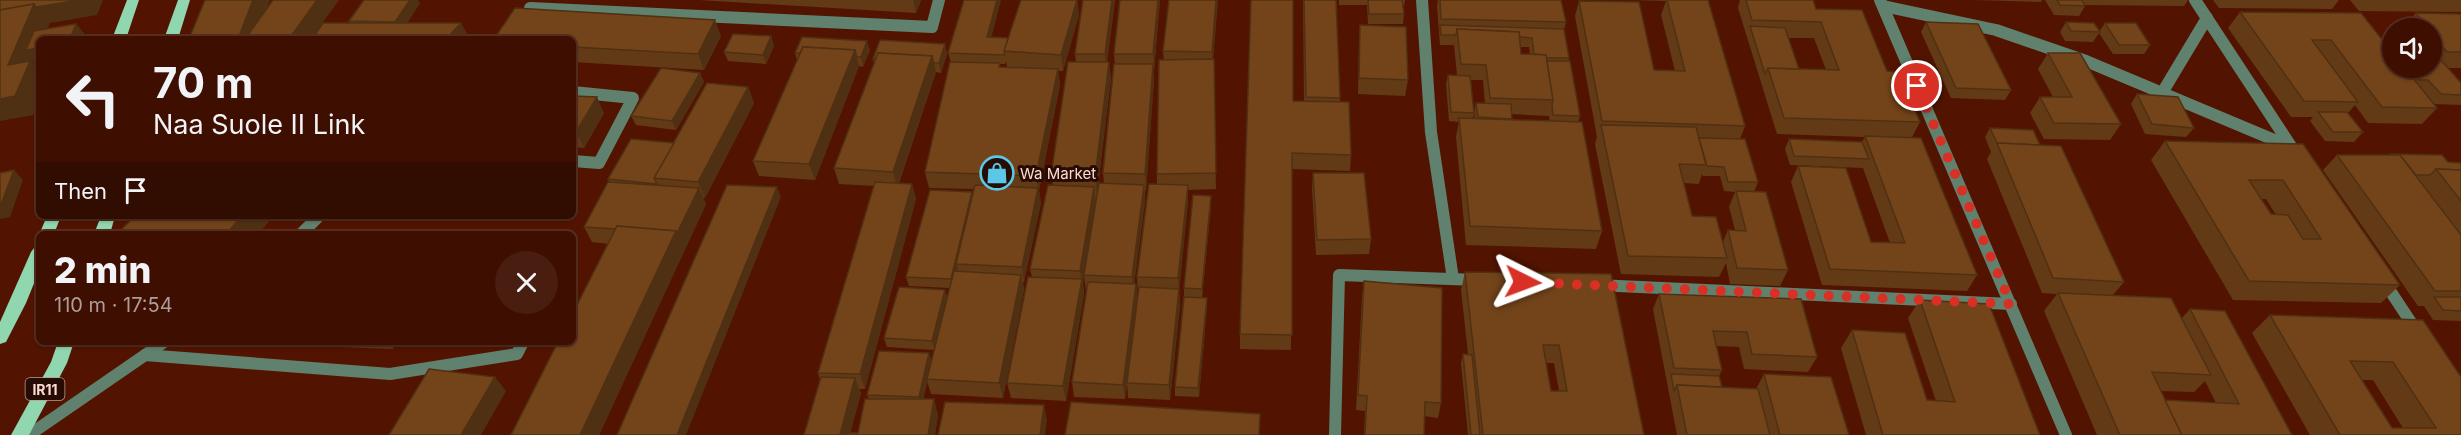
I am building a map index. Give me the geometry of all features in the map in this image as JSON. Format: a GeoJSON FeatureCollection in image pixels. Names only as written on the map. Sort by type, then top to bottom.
{"type":"FeatureCollection","features":[{"type":"Feature","properties":{"kind":"main road"},"geometry":{"type":"LineString","coordinates":[[120,36],[133,0]]}},
{"type":"Feature","properties":{"kind":"main road"},"geometry":{"type":"LineString","coordinates":[[172,36],[184,0]]}},
{"type":"Feature","properties":{"kind":"main road"},"geometry":{"type":"LineString","coordinates":[[0,337],[18,303],[36,259]]}},
{"type":"Feature","properties":{"kind":"main road","name":"IR11"},"geometry":{"type":"LineString","coordinates":[[20,435],[59,363],[65,345]]}},
{"type":"Feature","properties":{"kind":"street"},"geometry":{"type":"LineString","coordinates":[[530,8],[932,27],[939,0]]}},
{"type":"Feature","properties":{"kind":"street"},"geometry":{"type":"LineString","coordinates":[[1422,0],[1431,132],[1453,279]]}},
{"type":"Feature","properties":{"kind":"street"},"geometry":{"type":"LineString","coordinates":[[2195,0],[2305,167]]}},
{"type":"Feature","properties":{"kind":"street"},"geometry":{"type":"LineString","coordinates":[[1882,3],[1996,30],[2086,62],[2292,147]]}},
{"type":"Feature","properties":{"kind":"street"},"geometry":{"type":"LineString","coordinates":[[1882,3],[2066,435]]}},
{"type":"Feature","properties":{"kind":"street"},"geometry":{"type":"LineString","coordinates":[[2162,93],[2207,18]]}},
{"type":"Feature","properties":{"kind":"street"},"geometry":{"type":"LineString","coordinates":[[576,93],[633,98],[598,163],[576,161]]}},
{"type":"Feature","properties":{"kind":"street"},"geometry":{"type":"LineString","coordinates":[[304,231],[316,219]]}},
{"type":"Feature","properties":{"kind":"street"},"geometry":{"type":"LineString","coordinates":[[2373,265],[2425,344]]}},
{"type":"Feature","properties":{"kind":"street"},"geometry":{"type":"LineString","coordinates":[[1335,435],[1340,275],[1488,280]]}},
{"type":"Feature","properties":{"kind":"street"},"geometry":{"type":"LineString","coordinates":[[1582,285],[2011,304]]}},
{"type":"Feature","properties":{"kind":"street"},"geometry":{"type":"LineString","coordinates":[[29,435],[160,345]]}},
{"type":"Feature","properties":{"kind":"street"},"geometry":{"type":"LineString","coordinates":[[145,355],[390,374],[518,354],[522,345]]}},
{"type":"Feature","properties":{"kind":"building"},"geometry":{"type":"Polygon","coordinates":[[[0,0],[80,0],[0,10],[0,0]]]}},
{"type":"Feature","properties":{"kind":"building"},"geometry":{"type":"Polygon","coordinates":[[[205,0],[253,0],[239,36],[190,36],[205,0]]]}},
{"type":"Feature","properties":{"kind":"building"},"geometry":{"type":"Polygon","coordinates":[[[273,0],[317,0],[291,36],[247,36],[273,0]]]}},
{"type":"Feature","properties":{"kind":"building"},"geometry":{"type":"Polygon","coordinates":[[[364,0],[410,0],[395,22],[349,21],[364,0]]]}},
{"type":"Feature","properties":{"kind":"building"},"geometry":{"type":"Polygon","coordinates":[[[964,0],[997,0],[987,37],[1008,38],[1004,55],[948,53],[964,0]]]}},
{"type":"Feature","properties":{"kind":"building"},"geometry":{"type":"Polygon","coordinates":[[[1021,0],[1077,0],[1061,55],[1004,51],[1021,0]]]}},
{"type":"Feature","properties":{"kind":"building"},"geometry":{"type":"Polygon","coordinates":[[[1083,0],[1112,0],[1105,54],[1075,54],[1083,0]]]}},
{"type":"Feature","properties":{"kind":"building"},"geometry":{"type":"Polygon","coordinates":[[[1120,0],[1158,0],[1153,54],[1114,54],[1120,0]]]}},
{"type":"Feature","properties":{"kind":"building"},"geometry":{"type":"Polygon","coordinates":[[[1169,0],[1216,0],[1212,52],[1163,51],[1169,0]]]}},
{"type":"Feature","properties":{"kind":"building"},"geometry":{"type":"Polygon","coordinates":[[[1251,0],[1293,0],[1293,101],[1349,102],[1351,155],[1292,153],[1292,335],[1240,334],[1251,0]]]}},
{"type":"Feature","properties":{"kind":"building"},"geometry":{"type":"Polygon","coordinates":[[[1304,0],[1336,0],[1340,98],[1306,97],[1304,0]]]}},
{"type":"Feature","properties":{"kind":"building"},"geometry":{"type":"Polygon","coordinates":[[[1368,0],[1402,0],[1404,14],[1369,14],[1368,0]]]}},
{"type":"Feature","properties":{"kind":"building"},"geometry":{"type":"Polygon","coordinates":[[[1440,0],[1561,0],[1566,22],[1441,19],[1440,0]]]}},
{"type":"Feature","properties":{"kind":"building"},"geometry":{"type":"Polygon","coordinates":[[[1667,0],[1708,0],[1745,126],[1602,121],[1579,1],[1639,2],[1654,70],[1685,71],[1667,0]]]}},
{"type":"Feature","properties":{"kind":"building"},"geometry":{"type":"Polygon","coordinates":[[[1746,0],[1813,0],[1816,9],[1862,10],[1887,71],[1899,72],[1920,122],[1784,118],[1768,68],[1839,70],[1821,22],[1752,20],[1746,0]]]}},
{"type":"Feature","properties":{"kind":"building"},"geometry":{"type":"Polygon","coordinates":[[[2057,0],[2082,0],[2085,6],[2060,5],[2057,0]]]}},
{"type":"Feature","properties":{"kind":"building"},"geometry":{"type":"Polygon","coordinates":[[[34,4],[8,65],[30,61],[15,96],[0,99],[0,10],[34,4]]]}},
{"type":"Feature","properties":{"kind":"building"},"geometry":{"type":"Polygon","coordinates":[[[515,8],[715,20],[698,54],[576,47],[576,36],[496,36],[515,8]]]}},
{"type":"Feature","properties":{"kind":"building"},"geometry":{"type":"Polygon","coordinates":[[[2240,12],[2361,13],[2382,39],[2382,78],[2413,78],[2437,108],[2382,107],[2331,40],[2312,40],[2358,102],[2304,101],[2240,12]]]}},
{"type":"Feature","properties":{"kind":"building"},"geometry":{"type":"Polygon","coordinates":[[[2416,13],[2461,14],[2461,52],[2447,52],[2442,46],[2442,18],[2420,18],[2416,13]]]}},
{"type":"Feature","properties":{"kind":"building"},"geometry":{"type":"Polygon","coordinates":[[[1926,22],[1978,24],[2011,90],[1956,88],[1926,22]]]}},
{"type":"Feature","properties":{"kind":"building"},"geometry":{"type":"Polygon","coordinates":[[[2066,22],[2094,23],[2100,32],[2071,31],[2066,22]]]}},
{"type":"Feature","properties":{"kind":"building"},"geometry":{"type":"Polygon","coordinates":[[[323,23],[461,23],[449,36],[314,36],[323,23]]]}},
{"type":"Feature","properties":{"kind":"building"},"geometry":{"type":"Polygon","coordinates":[[[2105,23],[2136,23],[2150,45],[2119,45],[2105,23]]]}},
{"type":"Feature","properties":{"kind":"building"},"geometry":{"type":"Polygon","coordinates":[[[76,24],[71,36],[36,36],[36,48],[26,50],[34,31],[76,24]]]}},
{"type":"Feature","properties":{"kind":"building"},"geometry":{"type":"Polygon","coordinates":[[[1360,25],[1406,27],[1408,80],[1359,78],[1360,25]]]}},
{"type":"Feature","properties":{"kind":"building"},"geometry":{"type":"Polygon","coordinates":[[[1440,25],[1564,29],[1569,58],[1546,58],[1546,55],[1534,54],[1532,38],[1520,37],[1519,32],[1457,29],[1456,35],[1441,35],[1440,25]]]}},
{"type":"Feature","properties":{"kind":"building"},"geometry":{"type":"Polygon","coordinates":[[[1750,26],[1785,28],[1799,69],[1768,68],[1765,74],[1750,26]]]}},
{"type":"Feature","properties":{"kind":"building"},"geometry":{"type":"Polygon","coordinates":[[[1457,29],[1519,32],[1521,54],[1546,55],[1553,100],[1490,98],[1486,65],[1461,64],[1457,29]]]}},
{"type":"Feature","properties":{"kind":"building"},"geometry":{"type":"Polygon","coordinates":[[[733,34],[771,36],[763,55],[724,52],[733,34]]]}},
{"type":"Feature","properties":{"kind":"building"},"geometry":{"type":"Polygon","coordinates":[[[802,37],[867,41],[861,57],[857,57],[855,50],[803,47],[800,53],[795,53],[802,37]]]}},
{"type":"Feature","properties":{"kind":"building"},"geometry":{"type":"Polygon","coordinates":[[[880,40],[945,44],[939,63],[934,63],[932,56],[878,53],[876,59],[873,59],[880,40]]]}},
{"type":"Feature","properties":{"kind":"building"},"geometry":{"type":"Polygon","coordinates":[[[803,47],[855,50],[809,164],[753,161],[803,47]]]}},
{"type":"Feature","properties":{"kind":"building"},"geometry":{"type":"Polygon","coordinates":[[[878,53],[932,56],[893,172],[834,168],[878,53]]]}},
{"type":"Feature","properties":{"kind":"building"},"geometry":{"type":"Polygon","coordinates":[[[2048,53],[2080,53],[2121,124],[2054,123],[2040,97],[2072,97],[2048,53]]]}},
{"type":"Feature","properties":{"kind":"building"},"geometry":{"type":"Polygon","coordinates":[[[1214,59],[1216,173],[1157,174],[1159,60],[1214,59]]]}},
{"type":"Feature","properties":{"kind":"building"},"geometry":{"type":"Polygon","coordinates":[[[1547,61],[1570,61],[1580,116],[1553,115],[1547,61]]]}},
{"type":"Feature","properties":{"kind":"building"},"geometry":{"type":"Polygon","coordinates":[[[2442,61],[2461,83],[2461,95],[2441,94],[2428,80],[2417,78],[2442,78],[2442,61]]]}},
{"type":"Feature","properties":{"kind":"building"},"geometry":{"type":"Polygon","coordinates":[[[950,62],[1000,63],[999,67],[1058,69],[1036,176],[925,172],[950,62]]]}},
{"type":"Feature","properties":{"kind":"building"},"geometry":{"type":"Polygon","coordinates":[[[1068,62],[1109,62],[1095,177],[1051,176],[1068,62]]]}},
{"type":"Feature","properties":{"kind":"building"},"geometry":{"type":"Polygon","coordinates":[[[1114,64],[1153,64],[1145,174],[1103,173],[1114,64]]]}},
{"type":"Feature","properties":{"kind":"building"},"geometry":{"type":"Polygon","coordinates":[[[661,68],[700,73],[672,121],[631,116],[661,68]]]}},
{"type":"Feature","properties":{"kind":"building"},"geometry":{"type":"Polygon","coordinates":[[[1448,75],[1470,76],[1474,113],[1451,112],[1448,75]]]}},
{"type":"Feature","properties":{"kind":"building"},"geometry":{"type":"Polygon","coordinates":[[[707,83],[748,87],[698,182],[654,178],[707,83]]]}},
{"type":"Feature","properties":{"kind":"building"},"geometry":{"type":"Polygon","coordinates":[[[2137,94],[2178,97],[2194,128],[2152,124],[2137,94]]]}},
{"type":"Feature","properties":{"kind":"building"},"geometry":{"type":"Polygon","coordinates":[[[576,96],[597,97],[576,132],[576,96]]]}},
{"type":"Feature","properties":{"kind":"building"},"geometry":{"type":"Polygon","coordinates":[[[1476,103],[1511,104],[1512,119],[1478,117],[1476,103]]]}},
{"type":"Feature","properties":{"kind":"building"},"geometry":{"type":"Polygon","coordinates":[[[2318,112],[2347,112],[2363,132],[2333,132],[2318,112]]]}},
{"type":"Feature","properties":{"kind":"building"},"geometry":{"type":"Polygon","coordinates":[[[1459,118],[1582,122],[1602,231],[1470,226],[1459,118]]]}},
{"type":"Feature","properties":{"kind":"building"},"geometry":{"type":"Polygon","coordinates":[[[1601,125],[1696,127],[1706,165],[1679,164],[1692,216],[1716,217],[1727,258],[1628,256],[1601,125]]]}},
{"type":"Feature","properties":{"kind":"building"},"geometry":{"type":"Polygon","coordinates":[[[1990,128],[2033,130],[2040,145],[1997,143],[1990,128]]]}},
{"type":"Feature","properties":{"kind":"building"},"geometry":{"type":"Polygon","coordinates":[[[1865,136],[1921,138],[1977,275],[1830,269],[1798,166],[1846,168],[1871,242],[1905,243],[1865,136]]]}},
{"type":"Feature","properties":{"kind":"building"},"geometry":{"type":"Polygon","coordinates":[[[1699,138],[1745,139],[1758,182],[1728,182],[1724,167],[1707,166],[1699,138]]]}},
{"type":"Feature","properties":{"kind":"building"},"geometry":{"type":"Polygon","coordinates":[[[631,139],[674,143],[654,178],[657,184],[608,179],[631,139]]]}},
{"type":"Feature","properties":{"kind":"building"},"geometry":{"type":"Polygon","coordinates":[[[1789,139],[1862,142],[1869,159],[1794,156],[1789,139]]]}},
{"type":"Feature","properties":{"kind":"building"},"geometry":{"type":"Polygon","coordinates":[[[2165,141],[2303,144],[2400,285],[2249,281],[2165,141]],[[2249,180],[2271,214],[2288,215],[2303,239],[2321,239],[2283,180],[2249,180]]]}},
{"type":"Feature","properties":{"kind":"building"},"geometry":{"type":"Polygon","coordinates":[[[1997,143],[2061,146],[2124,282],[2053,278],[1997,143]]]}},
{"type":"Feature","properties":{"kind":"building"},"geometry":{"type":"Polygon","coordinates":[[[2390,154],[2442,155],[2448,162],[2461,163],[2461,170],[2436,169],[2430,175],[2416,175],[2400,155],[2390,154]]]}},
{"type":"Feature","properties":{"kind":"building"},"geometry":{"type":"Polygon","coordinates":[[[2337,155],[2400,155],[2461,235],[2461,291],[2435,291],[2337,155]]]}},
{"type":"Feature","properties":{"kind":"building"},"geometry":{"type":"Polygon","coordinates":[[[2436,169],[2461,170],[2461,201],[2436,169]]]}},
{"type":"Feature","properties":{"kind":"building"},"geometry":{"type":"Polygon","coordinates":[[[14,170],[0,207],[0,173],[14,170]]]}},
{"type":"Feature","properties":{"kind":"building"},"geometry":{"type":"Polygon","coordinates":[[[1313,173],[1364,173],[1371,239],[1317,240],[1313,173]]]}},
{"type":"Feature","properties":{"kind":"building"},"geometry":{"type":"Polygon","coordinates":[[[608,182],[699,188],[677,233],[676,231],[617,226],[616,229],[584,227],[608,182]]]}},
{"type":"Feature","properties":{"kind":"building"},"geometry":{"type":"Polygon","coordinates":[[[875,182],[912,184],[860,374],[818,373],[875,182]]]}},
{"type":"Feature","properties":{"kind":"building"},"geometry":{"type":"Polygon","coordinates":[[[1099,183],[1144,185],[1132,277],[1084,275],[1099,183]]]}},
{"type":"Feature","properties":{"kind":"building"},"geometry":{"type":"Polygon","coordinates":[[[1149,184],[1188,185],[1178,278],[1137,277],[1149,184]]]}},
{"type":"Feature","properties":{"kind":"building"},"geometry":{"type":"Polygon","coordinates":[[[727,185],[777,187],[677,435],[617,435],[727,185]]]}},
{"type":"Feature","properties":{"kind":"building"},"geometry":{"type":"Polygon","coordinates":[[[975,185],[1038,188],[1022,267],[956,264],[975,185]]]}},
{"type":"Feature","properties":{"kind":"building"},"geometry":{"type":"Polygon","coordinates":[[[1048,185],[1094,187],[1080,271],[1030,269],[1048,185]]]}},
{"type":"Feature","properties":{"kind":"building"},"geometry":{"type":"Polygon","coordinates":[[[930,190],[972,192],[951,279],[906,277],[930,190]]]}},
{"type":"Feature","properties":{"kind":"building"},"geometry":{"type":"Polygon","coordinates":[[[1736,191],[1766,192],[1788,270],[1737,268],[1728,230],[1746,231],[1736,191]]]}},
{"type":"Feature","properties":{"kind":"building"},"geometry":{"type":"Polygon","coordinates":[[[1193,195],[1211,196],[1202,289],[1184,288],[1193,195]]]}},
{"type":"Feature","properties":{"kind":"building"},"geometry":{"type":"Polygon","coordinates":[[[132,219],[239,219],[229,231],[120,231],[132,219]]]}},
{"type":"Feature","properties":{"kind":"building"},"geometry":{"type":"Polygon","coordinates":[[[617,226],[676,231],[580,435],[511,435],[556,345],[576,345],[576,307],[617,226]]]}},
{"type":"Feature","properties":{"kind":"building"},"geometry":{"type":"Polygon","coordinates":[[[954,271],[1021,275],[999,383],[927,379],[954,271]]]}},
{"type":"Feature","properties":{"kind":"building"},"geometry":{"type":"Polygon","coordinates":[[[1465,272],[1611,274],[1644,435],[1483,435],[1465,272]],[[1543,345],[1551,391],[1567,391],[1559,345],[1543,345]]]}},
{"type":"Feature","properties":{"kind":"building"},"geometry":{"type":"Polygon","coordinates":[[[1028,277],[1082,279],[1063,386],[1007,383],[1028,277]]]}},
{"type":"Feature","properties":{"kind":"building"},"geometry":{"type":"Polygon","coordinates":[[[1364,281],[1442,288],[1441,403],[1425,402],[1424,435],[1365,435],[1367,396],[1358,395],[1364,281]]]}},
{"type":"Feature","properties":{"kind":"building"},"geometry":{"type":"Polygon","coordinates":[[[1088,282],[1136,284],[1123,385],[1072,382],[1088,282]]]}},
{"type":"Feature","properties":{"kind":"building"},"geometry":{"type":"Polygon","coordinates":[[[899,287],[945,290],[932,341],[884,338],[899,287]]]}},
{"type":"Feature","properties":{"kind":"building"},"geometry":{"type":"Polygon","coordinates":[[[1139,287],[1179,289],[1169,385],[1127,383],[1139,287]]]}},
{"type":"Feature","properties":{"kind":"building"},"geometry":{"type":"Polygon","coordinates":[[[2058,293],[2171,298],[2211,375],[2152,372],[2182,435],[2120,435],[2058,293]]]}},
{"type":"Feature","properties":{"kind":"building"},"geometry":{"type":"Polygon","coordinates":[[[1659,294],[1801,299],[1817,357],[1752,354],[1747,332],[1713,331],[1722,370],[1674,368],[1659,294]]]}},
{"type":"Feature","properties":{"kind":"building"},"geometry":{"type":"Polygon","coordinates":[[[1184,297],[1207,298],[1198,388],[1175,387],[1184,297]]]}},
{"type":"Feature","properties":{"kind":"building"},"geometry":{"type":"Polygon","coordinates":[[[2434,297],[2461,297],[2461,311],[2443,310],[2434,297]]]}},
{"type":"Feature","properties":{"kind":"building"},"geometry":{"type":"Polygon","coordinates":[[[1920,300],[1989,304],[2040,435],[1883,435],[1852,330],[1905,333],[1927,400],[1955,402],[1920,300]]]}},
{"type":"Feature","properties":{"kind":"building"},"geometry":{"type":"Polygon","coordinates":[[[2190,309],[2225,311],[2292,435],[2182,435],[2165,400],[2239,404],[2190,309]]]}},
{"type":"Feature","properties":{"kind":"building"},"geometry":{"type":"Polygon","coordinates":[[[2270,315],[2423,320],[2461,377],[2461,435],[2340,435],[2270,315]],[[2350,361],[2392,428],[2436,428],[2393,362],[2350,361]]]}},
{"type":"Feature","properties":{"kind":"building"},"geometry":{"type":"Polygon","coordinates":[[[879,351],[929,353],[919,397],[867,395],[879,351]]]}},
{"type":"Feature","properties":{"kind":"building"},"geometry":{"type":"Polygon","coordinates":[[[1463,354],[1472,355],[1480,435],[1471,435],[1463,354]]]}},
{"type":"Feature","properties":{"kind":"building"},"geometry":{"type":"Polygon","coordinates":[[[429,369],[495,377],[461,435],[389,435],[429,369]]]}},
{"type":"Feature","properties":{"kind":"building"},"geometry":{"type":"Polygon","coordinates":[[[1671,374],[1719,376],[1722,387],[1677,385],[1674,391],[1671,374]]]}},
{"type":"Feature","properties":{"kind":"building"},"geometry":{"type":"Polygon","coordinates":[[[1764,374],[1831,377],[1849,435],[1780,435],[1764,374]]]}},
{"type":"Feature","properties":{"kind":"building"},"geometry":{"type":"Polygon","coordinates":[[[821,377],[855,378],[840,435],[804,435],[821,377]]]}},
{"type":"Feature","properties":{"kind":"building"},"geometry":{"type":"Polygon","coordinates":[[[1677,385],[1758,389],[1770,435],[1687,435],[1677,385]]]}},
{"type":"Feature","properties":{"kind":"building"},"geometry":{"type":"Polygon","coordinates":[[[865,399],[934,399],[928,435],[846,435],[847,433],[858,433],[865,399]]]}},
{"type":"Feature","properties":{"kind":"building"},"geometry":{"type":"Polygon","coordinates":[[[945,402],[1044,405],[1040,435],[938,435],[945,402]]]}},
{"type":"Feature","properties":{"kind":"building"},"geometry":{"type":"Polygon","coordinates":[[[1071,402],[1260,414],[1259,435],[1065,435],[1071,402]]]}},
{"type":"Feature","properties":{"kind":"place","name":"Wa Market"},"geometry":{"type":"Point","coordinates":[997,173]}},
{"type":"Feature","properties":{"kind":"route"},"geometry":{"type":"LineString","coordinates":[[1523,282],[2011,304],[1917,86]]}}]}
